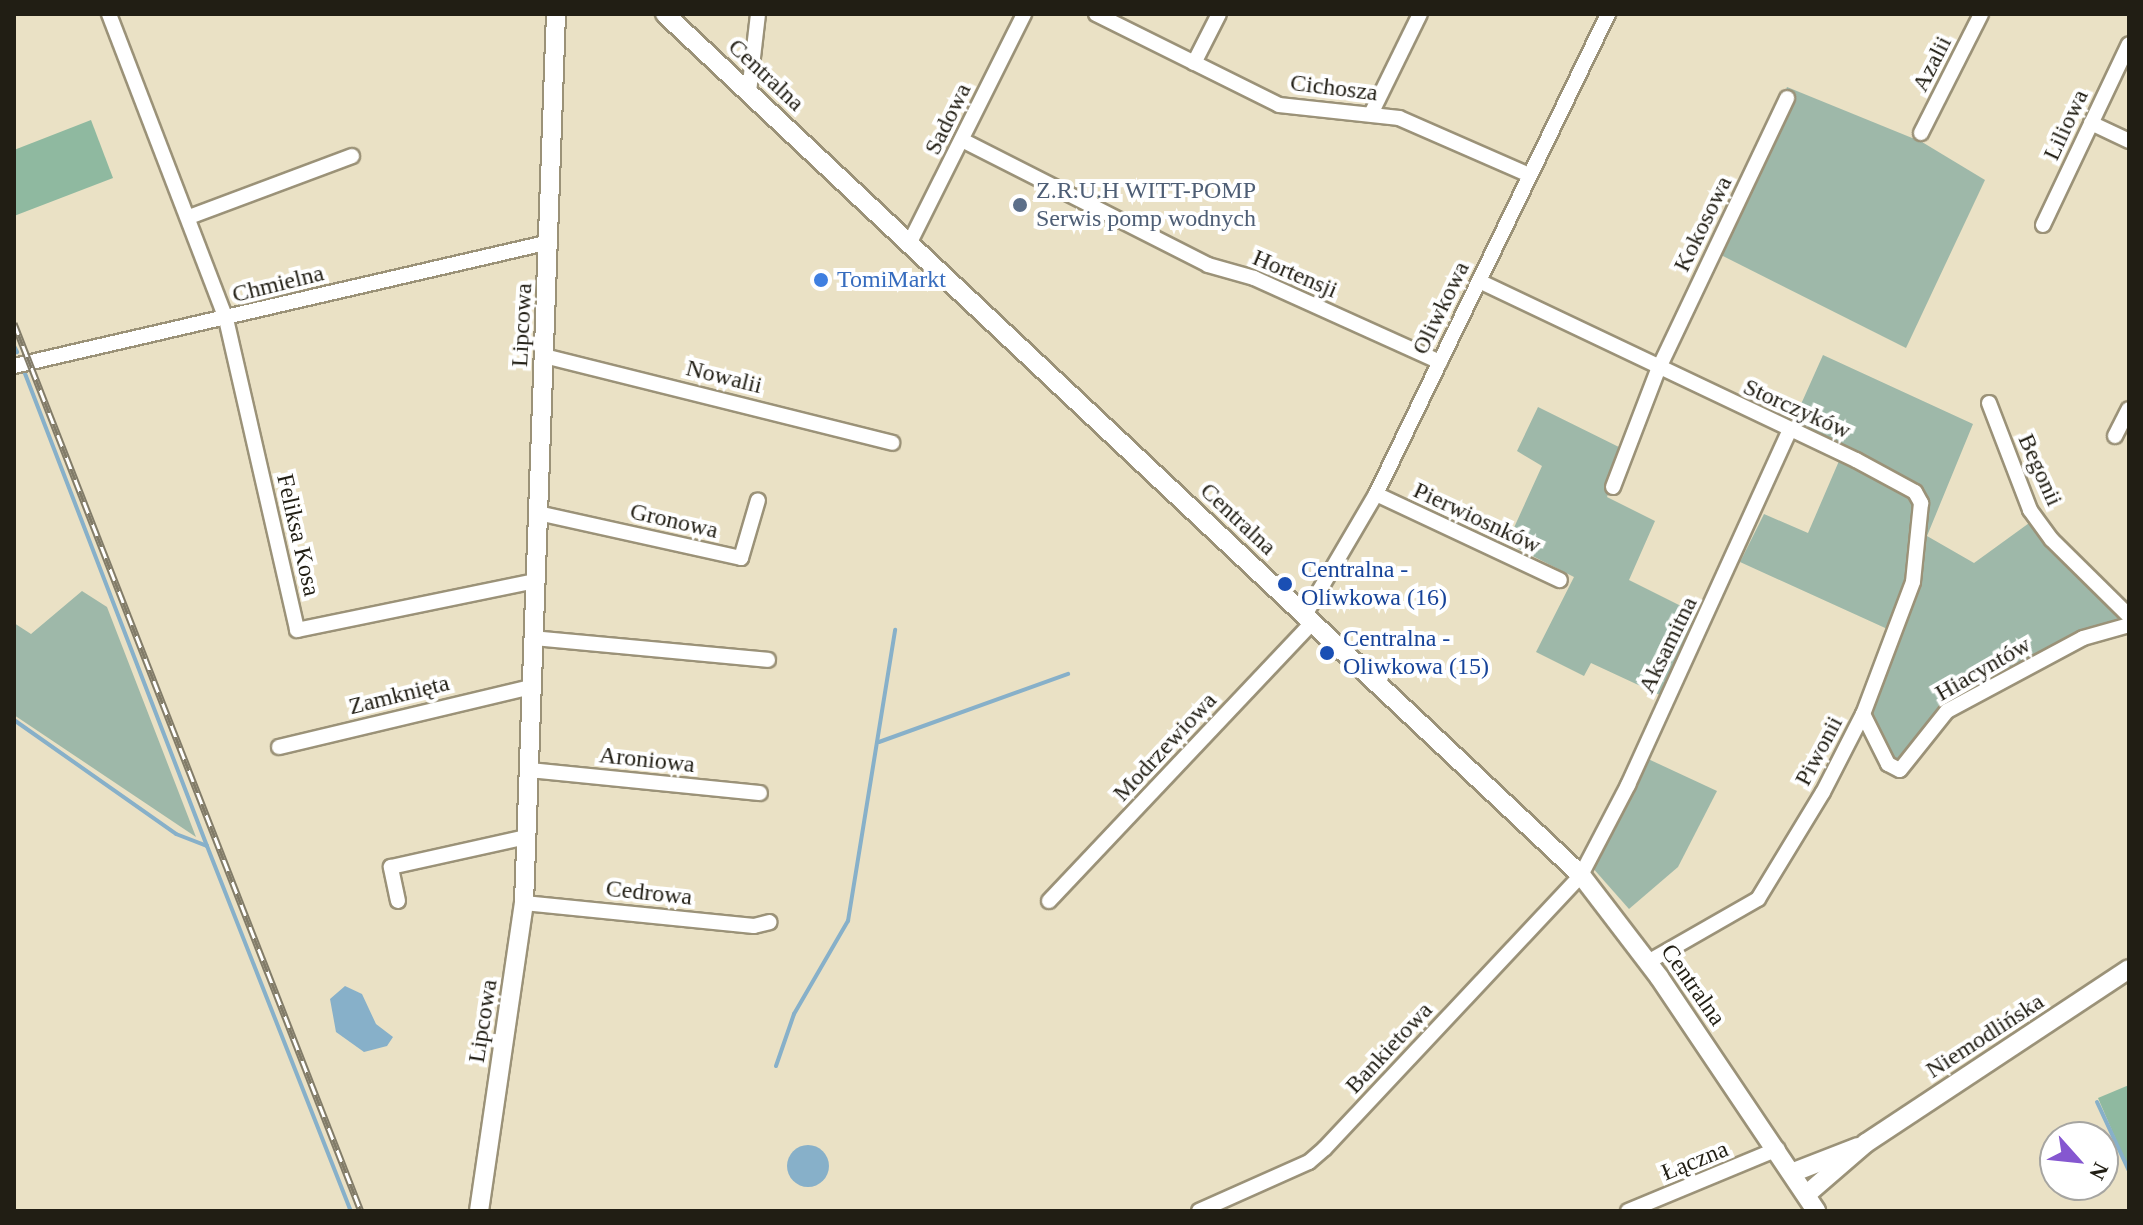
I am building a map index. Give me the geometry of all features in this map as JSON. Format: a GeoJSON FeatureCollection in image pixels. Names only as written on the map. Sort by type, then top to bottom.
{"type":"FeatureCollection","features":[{"type":"Feature","properties":{"kind":"street","name":"Feliksa Kosa"},"geometry":{"type":"LineString","coordinates":[[109,14],[226,319],[297,630],[535,581]]}},
{"type":"Feature","properties":{"kind":"street","name":"Lipcowa"},"geometry":{"type":"LineString","coordinates":[[479,1211],[524,903],[556,14]]}},
{"type":"Feature","properties":{"kind":"street","name":"Centralna"},"geometry":{"type":"LineString","coordinates":[[665,14],[1581,875],[1648,962],[1794,1172]]}},
{"type":"Feature","properties":{"kind":"street"},"geometry":{"type":"LineString","coordinates":[[749,92],[758,14]]}},
{"type":"Feature","properties":{"kind":"street","name":"Sadowa"},"geometry":{"type":"LineString","coordinates":[[910,242],[1024,14]]}},
{"type":"Feature","properties":{"kind":"street","name":"Cichosza"},"geometry":{"type":"LineString","coordinates":[[1096,14],[1279,105],[1371,114],[1432,128],[1527,174]]}},
{"type":"Feature","properties":{"kind":"street"},"geometry":{"type":"LineString","coordinates":[[1194,63],[1219,14]]}},
{"type":"Feature","properties":{"kind":"street"},"geometry":{"type":"LineString","coordinates":[[1371,114],[1420,14]]}},
{"type":"Feature","properties":{"kind":"street","name":"Oliwkowa"},"geometry":{"type":"LineString","coordinates":[[1309,618],[1376,494],[1527,174],[1608,14]]}},
{"type":"Feature","properties":{"kind":"street","name":"Azalii"},"geometry":{"type":"LineString","coordinates":[[1921,133],[1981,14]]}},
{"type":"Feature","properties":{"kind":"street","name":"Liliowa"},"geometry":{"type":"LineString","coordinates":[[2043,225],[2129,44]]}},
{"type":"Feature","properties":{"kind":"street","name":"Kokosowa"},"geometry":{"type":"LineString","coordinates":[[1658,370],[1787,98]]}},
{"type":"Feature","properties":{"kind":"street"},"geometry":{"type":"LineString","coordinates":[[2091,123],[2129,141]]}},
{"type":"Feature","properties":{"kind":"street","name":"Hortensji"},"geometry":{"type":"LineString","coordinates":[[962,140],[1208,265],[1254,278],[1440,362]]}},
{"type":"Feature","properties":{"kind":"street"},"geometry":{"type":"LineString","coordinates":[[189,217],[352,156]]}},
{"type":"Feature","properties":{"kind":"street","name":"Chmielna"},"geometry":{"type":"LineString","coordinates":[[15,363],[226,319],[550,242]]}},
{"type":"Feature","properties":{"kind":"street","name":"Storczyków"},"geometry":{"type":"LineString","coordinates":[[1479,281],[1915,492]]}},
{"type":"Feature","properties":{"kind":"street","name":"Nowalii"},"geometry":{"type":"LineString","coordinates":[[544,356],[892,443]]}},
{"type":"Feature","properties":{"kind":"street"},"geometry":{"type":"LineString","coordinates":[[1613,487],[1658,370]]}},
{"type":"Feature","properties":{"kind":"street","name":"Begonii"},"geometry":{"type":"LineString","coordinates":[[1989,403],[2030,510],[2052,540],[2129,616]]}},
{"type":"Feature","properties":{"kind":"street"},"geometry":{"type":"LineString","coordinates":[[2115,436],[2129,409]]}},
{"type":"Feature","properties":{"kind":"street","name":"Aksamitna"},"geometry":{"type":"LineString","coordinates":[[1581,875],[1628,785],[1789,431]]}},
{"type":"Feature","properties":{"kind":"street","name":"Piwonii"},"geometry":{"type":"LineString","coordinates":[[1648,962],[1758,899],[1863,714],[1913,582],[1922,523],[1915,492]]}},
{"type":"Feature","properties":{"kind":"street","name":"Pierwiosnków"},"geometry":{"type":"LineString","coordinates":[[1376,494],[1560,580]]}},
{"type":"Feature","properties":{"kind":"street","name":"Gronowa"},"geometry":{"type":"LineString","coordinates":[[538,513],[741,558],[758,500]]}},
{"type":"Feature","properties":{"kind":"street","name":"Modrzewiowa"},"geometry":{"type":"LineString","coordinates":[[1049,901],[1309,618]]}},
{"type":"Feature","properties":{"kind":"street","name":"Hiacyntów"},"geometry":{"type":"LineString","coordinates":[[1863,714],[1888,764],[1900,770],[1947,711],[2083,638],[2129,625]]}},
{"type":"Feature","properties":{"kind":"street"},"geometry":{"type":"LineString","coordinates":[[533,638],[768,660]]}},
{"type":"Feature","properties":{"kind":"street","name":"Zamknięta"},"geometry":{"type":"LineString","coordinates":[[279,747],[531,687]]}},
{"type":"Feature","properties":{"kind":"street","name":"Aroniowa"},"geometry":{"type":"LineString","coordinates":[[529,770],[760,793]]}},
{"type":"Feature","properties":{"kind":"street"},"geometry":{"type":"LineString","coordinates":[[398,901],[391,867],[526,837]]}},
{"type":"Feature","properties":{"kind":"street","name":"Bankietowa"},"geometry":{"type":"LineString","coordinates":[[1199,1211],[1309,1162],[1325,1148],[1581,875]]}},
{"type":"Feature","properties":{"kind":"street","name":"Cedrowa"},"geometry":{"type":"LineString","coordinates":[[524,903],[754,926],[770,922]]}},
{"type":"Feature","properties":{"kind":"street","name":"Niemodlińska"},"geometry":{"type":"LineString","coordinates":[[1807,1194],[1866,1143],[2129,969]]}},
{"type":"Feature","properties":{"kind":"street","name":"Niemodlińska"},"geometry":{"type":"LineString","coordinates":[[1794,1172],[1866,1143]]}},
{"type":"Feature","properties":{"kind":"street","name":"Łączna"},"geometry":{"type":"LineString","coordinates":[[1628,1211],[1778,1149]]}},
{"type":"Feature","properties":{"kind":"street"},"geometry":{"type":"LineString","coordinates":[[1794,1172],[1816,1211]]}},
{"type":"Feature","properties":{"kind":"green space"},"geometry":{"type":"Polygon","coordinates":[[[1787,87],[1922,142],[1985,180],[1906,348],[1711,250],[1787,87]]]}},
{"type":"Feature","properties":{"kind":"green space"},"geometry":{"type":"Polygon","coordinates":[[[91,120],[113,178],[14,216],[14,150],[91,120]]]}},
{"type":"Feature","properties":{"kind":"green space"},"geometry":{"type":"Polygon","coordinates":[[[1823,355],[1973,424],[1927,536],[1974,563],[2036,518],[2129,625],[2082,638],[1947,711],[1900,770],[1863,714],[1894,632],[1740,562],[1764,514],[1808,533],[1842,454],[1789,431],[1823,355]]]}},
{"type":"Feature","properties":{"kind":"green space"},"geometry":{"type":"Polygon","coordinates":[[[1538,407],[1627,451],[1607,497],[1655,521],[1629,580],[1701,616],[1662,696],[1591,663],[1584,676],[1536,652],[1574,577],[1507,543],[1542,466],[1517,451],[1538,407]]]}},
{"type":"Feature","properties":{"kind":"green space"},"geometry":{"type":"Polygon","coordinates":[[[82,591],[107,607],[196,837],[14,715],[14,623],[31,634],[82,591]]]}},
{"type":"Feature","properties":{"kind":"green space"},"geometry":{"type":"Polygon","coordinates":[[[1646,758],[1717,791],[1678,867],[1629,909],[1591,866],[1646,758]]]}},
{"type":"Feature","properties":{"kind":"green space"},"geometry":{"type":"Polygon","coordinates":[[[2129,1085],[2129,1170],[2119,1147],[2119,1121],[2108,1121],[2098,1098],[2129,1085]]]}},
{"type":"Feature","properties":{"kind":"water"},"geometry":{"type":"Polygon","coordinates":[[[345,986],[362,994],[376,1024],[393,1037],[387,1046],[364,1052],[336,1032],[330,999],[345,986]]]}},
{"type":"Feature","properties":{"kind":"water"},"geometry":{"type":"Polygon","coordinates":[[[808,1145],[823,1151],[829,1166],[823,1181],[808,1187],[793,1181],[787,1166],[793,1151],[808,1145]]]}},
{"type":"Feature","properties":{"kind":"waterway"},"geometry":{"type":"LineString","coordinates":[[14,346],[17,352]]}},
{"type":"Feature","properties":{"kind":"waterway"},"geometry":{"type":"LineString","coordinates":[[24,371],[207,846]]}},
{"type":"Feature","properties":{"kind":"waterway"},"geometry":{"type":"LineString","coordinates":[[776,1066],[794,1014],[848,921],[895,630]]}},
{"type":"Feature","properties":{"kind":"waterway"},"geometry":{"type":"LineString","coordinates":[[879,742],[1068,674]]}},
{"type":"Feature","properties":{"kind":"waterway"},"geometry":{"type":"LineString","coordinates":[[14,720],[176,834],[207,846],[351,1211]]}},
{"type":"Feature","properties":{"kind":"waterway"},"geometry":{"type":"LineString","coordinates":[[2097,1102],[2129,1171]]}},
{"type":"Feature","properties":{"kind":"railway"},"geometry":{"type":"LineString","coordinates":[[14,323],[361,1211]]}},
{"type":"Feature","properties":{"kind":"place","name":"Z.R.U.H WITT-POMP Serwis pomp wodnych"},"geometry":{"type":"Point","coordinates":[1020,205]}},
{"type":"Feature","properties":{"kind":"place","name":"TomiMarkt"},"geometry":{"type":"Point","coordinates":[821,280]}},
{"type":"Feature","properties":{"kind":"place","name":"Centralna - Oliwkowa (16)"},"geometry":{"type":"Point","coordinates":[1285,584]}},
{"type":"Feature","properties":{"kind":"place","name":"Centralna - Oliwkowa (15)"},"geometry":{"type":"Point","coordinates":[1327,653]}}]}
